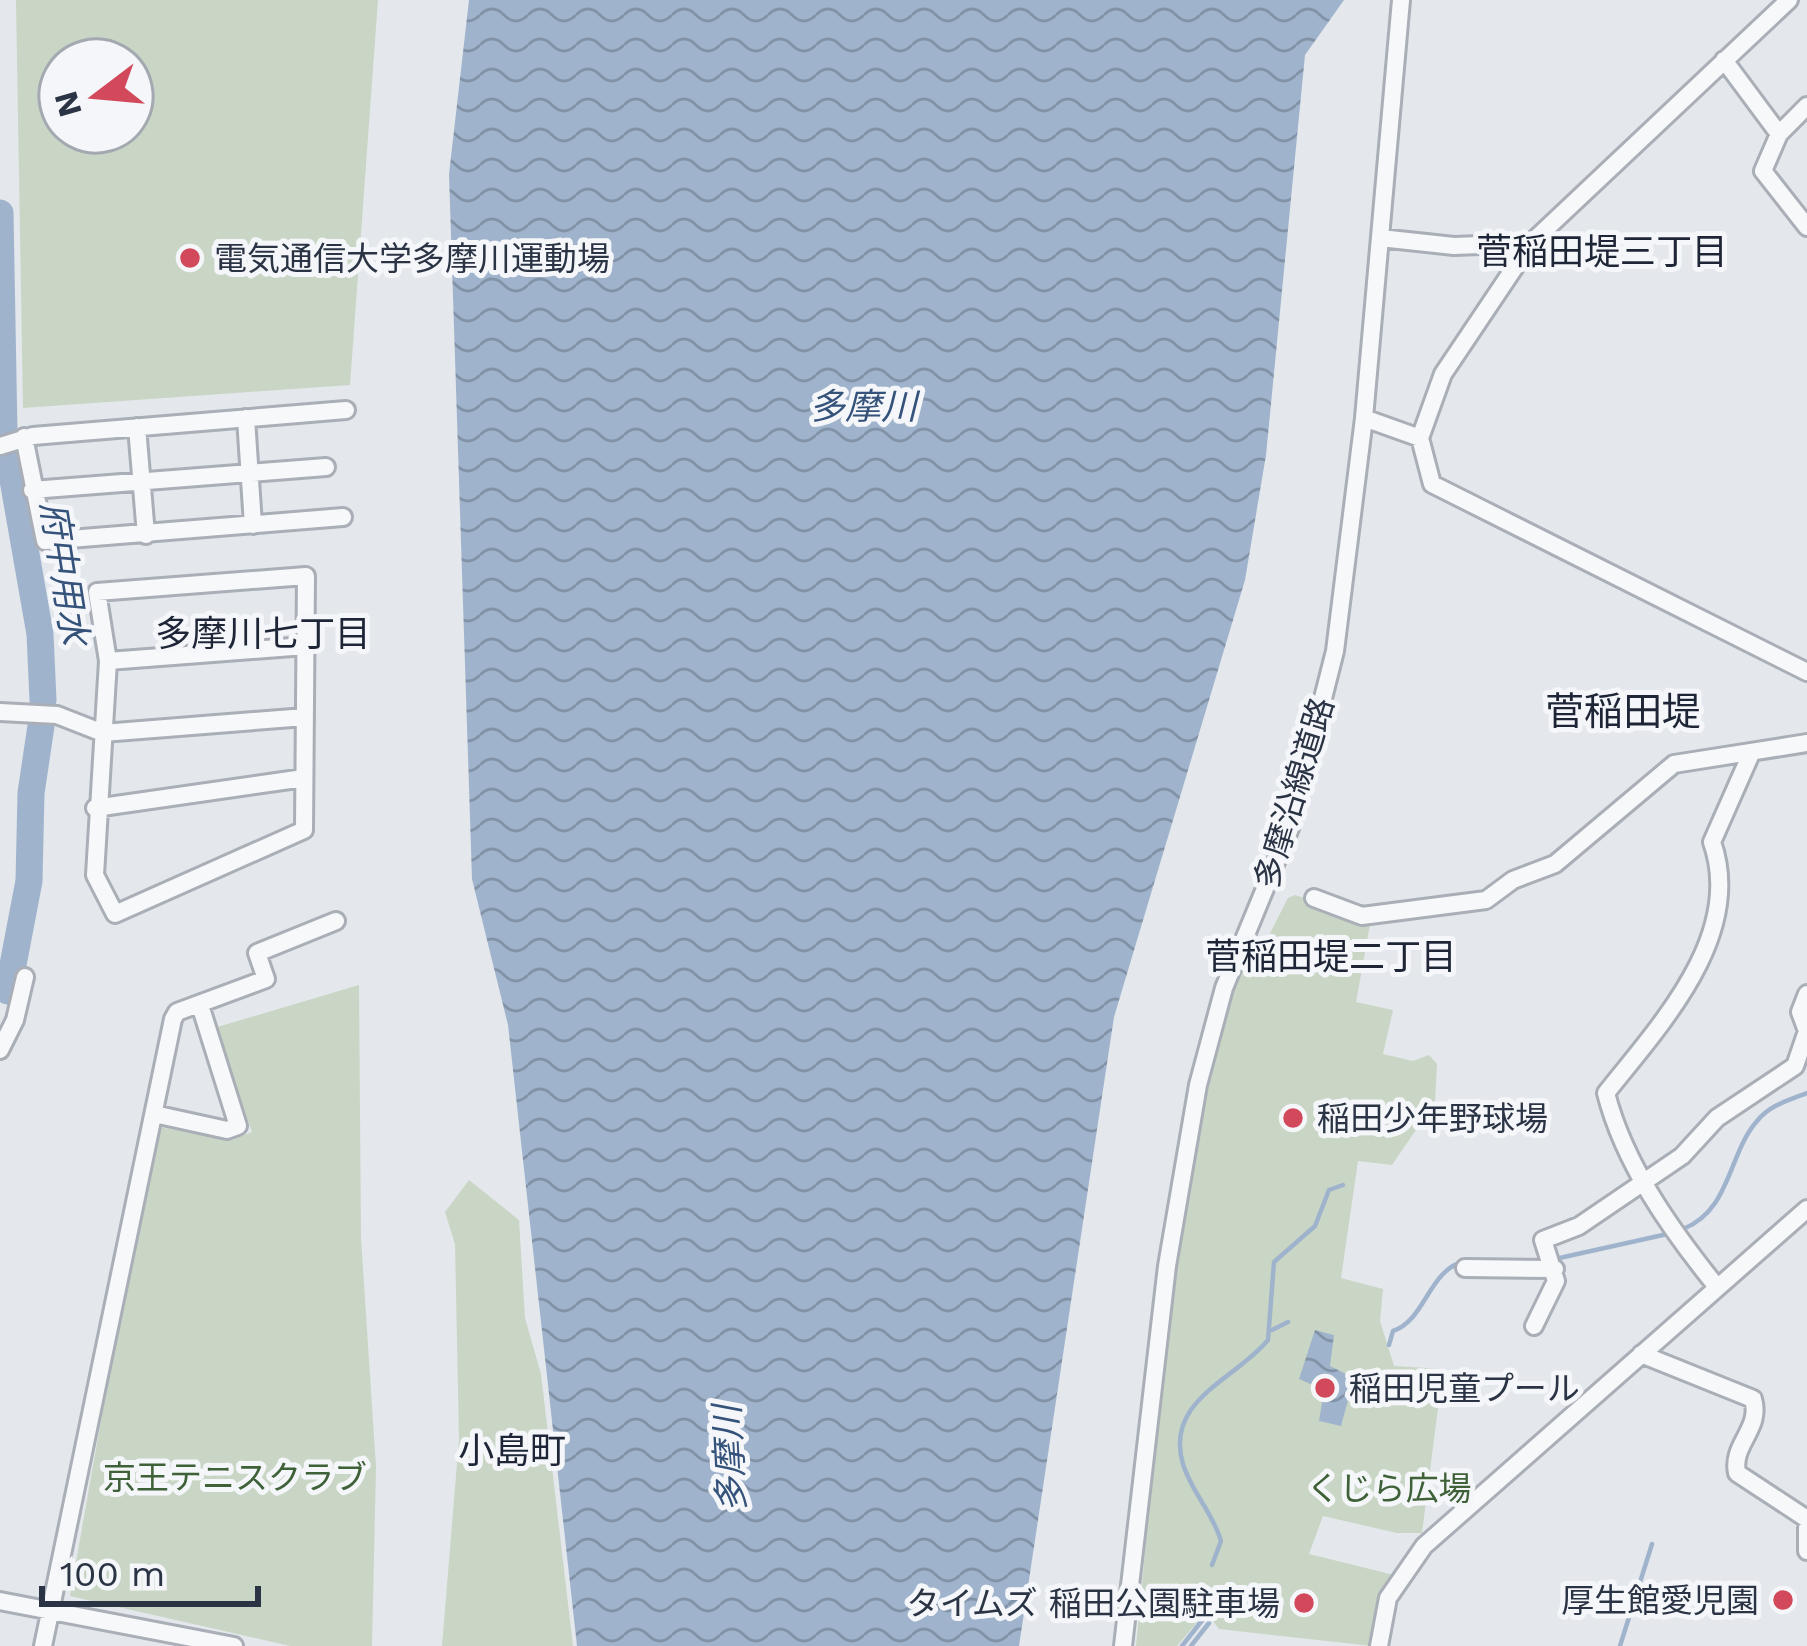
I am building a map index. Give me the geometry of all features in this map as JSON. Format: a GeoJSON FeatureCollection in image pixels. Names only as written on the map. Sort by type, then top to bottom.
{"type":"FeatureCollection","features":[{"type":"Feature","properties":{"kind":"street"},"geometry":{"type":"LineString","coordinates":[[1789,0],[1532,243],[1455,352],[1420,438],[1432,484],[1807,672]]}},
{"type":"Feature","properties":{"kind":"street","name":"多摩沿線道路"},"geometry":{"type":"LineString","coordinates":[[1123,1646],[1146,1421],[1198,1085],[1212,1023],[1291,828],[1335,651],[1364,418],[1400,4]]}},
{"type":"Feature","properties":{"kind":"street"},"geometry":{"type":"LineString","coordinates":[[1724,59],[1779,134]]}},
{"type":"Feature","properties":{"kind":"street"},"geometry":{"type":"LineString","coordinates":[[1807,106],[1779,134],[1763,171],[1807,227]]}},
{"type":"Feature","properties":{"kind":"street"},"geometry":{"type":"LineString","coordinates":[[1380,238],[1454,246],[1532,243]]}},
{"type":"Feature","properties":{"kind":"street"},"geometry":{"type":"LineString","coordinates":[[0,446],[24,437],[346,410]]}},
{"type":"Feature","properties":{"kind":"street"},"geometry":{"type":"LineString","coordinates":[[246,418],[253,525]]}},
{"type":"Feature","properties":{"kind":"street"},"geometry":{"type":"LineString","coordinates":[[1364,418],[1420,438]]}},
{"type":"Feature","properties":{"kind":"street"},"geometry":{"type":"LineString","coordinates":[[136,427],[146,535]]}},
{"type":"Feature","properties":{"kind":"street"},"geometry":{"type":"LineString","coordinates":[[24,437],[45,541],[343,517]]}},
{"type":"Feature","properties":{"kind":"street"},"geometry":{"type":"LineString","coordinates":[[32,490],[326,467]]}},
{"type":"Feature","properties":{"kind":"street"},"geometry":{"type":"LineString","coordinates":[[307,576],[304,830],[115,914],[94,875],[108,661],[97,592],[307,576]]}},
{"type":"Feature","properties":{"kind":"street"},"geometry":{"type":"LineString","coordinates":[[108,661],[305,646]]}},
{"type":"Feature","properties":{"kind":"street"},"geometry":{"type":"LineString","coordinates":[[0,712],[57,715],[103,734],[305,717]]}},
{"type":"Feature","properties":{"kind":"street"},"geometry":{"type":"LineString","coordinates":[[1314,898],[1362,916],[1486,900],[1514,880],[1555,864],[1674,764],[1750,756],[1807,743]]}},
{"type":"Feature","properties":{"kind":"street"},"geometry":{"type":"LineString","coordinates":[[1717,1287],[1675,1233],[1616,1135],[1606,1093],[1706,956],[1722,870],[1712,842],[1750,756]]}},
{"type":"Feature","properties":{"kind":"street"},"geometry":{"type":"LineString","coordinates":[[95,808],[304,778]]}},
{"type":"Feature","properties":{"kind":"street"},"geometry":{"type":"LineString","coordinates":[[43,1646],[172,1019],[177,1012],[266,979],[257,953],[336,921]]}},
{"type":"Feature","properties":{"kind":"street"},"geometry":{"type":"LineString","coordinates":[[0,1050],[15,1020],[25,977]]}},
{"type":"Feature","properties":{"kind":"street"},"geometry":{"type":"LineString","coordinates":[[1534,1326],[1556,1281],[1543,1240],[1579,1226],[1682,1156],[1717,1118],[1795,1066],[1807,1031],[1800,1012],[1807,994]]}},
{"type":"Feature","properties":{"kind":"street"},"geometry":{"type":"LineString","coordinates":[[154,1114],[227,1130],[238,1126],[200,1004]]}},
{"type":"Feature","properties":{"kind":"street"},"geometry":{"type":"LineString","coordinates":[[1379,1646],[1388,1598],[1424,1546],[1807,1208]]}},
{"type":"Feature","properties":{"kind":"street"},"geometry":{"type":"LineString","coordinates":[[1465,1268],[1553,1262]]}},
{"type":"Feature","properties":{"kind":"street"},"geometry":{"type":"LineString","coordinates":[[1641,1354],[1753,1399],[1756,1416],[1736,1453],[1737,1473],[1807,1523],[1807,1551]]}},
{"type":"Feature","properties":{"kind":"street"},"geometry":{"type":"LineString","coordinates":[[0,1601],[231,1646]]}},
{"type":"Feature","properties":{"kind":"green space","name":"電気通信大学多摩川運動場"},"geometry":{"type":"Polygon","coordinates":[[[16,0],[378,0],[350,385],[23,408],[16,0]]]}},
{"type":"Feature","properties":{"kind":"green space","name":"くじら広場"},"geometry":{"type":"Polygon","coordinates":[[[1295,895],[1371,919],[1356,1002],[1393,1010],[1383,1054],[1413,1061],[1429,1055],[1437,1064],[1435,1102],[1392,1165],[1358,1161],[1341,1278],[1383,1289],[1380,1321],[1394,1366],[1443,1369],[1422,1533],[1397,1533],[1323,1516],[1309,1554],[1394,1575],[1374,1619],[1372,1646],[1219,1629],[1206,1612],[1177,1646],[1136,1646],[1161,1386],[1200,1129],[1243,961],[1261,951],[1288,898],[1295,895]]]}},
{"type":"Feature","properties":{"kind":"green space","name":"京王テニスクラブ"},"geometry":{"type":"Polygon","coordinates":[[[359,985],[361,1238],[376,1467],[372,1646],[290,1646],[70,1596],[153,1126],[232,1140],[252,1132],[214,1028],[359,985]]]}},
{"type":"Feature","properties":{"kind":"green space"},"geometry":{"type":"Polygon","coordinates":[[[469,1180],[519,1220],[525,1318],[541,1374],[573,1646],[442,1646],[459,1439],[455,1244],[445,1212],[469,1180]]]}},
{"type":"Feature","properties":{"kind":"water","name":"多摩川"},"geometry":{"type":"Polygon","coordinates":[[[469,0],[1344,0],[1305,55],[1266,455],[1245,580],[1114,1017],[1019,1646],[577,1646],[508,1025],[472,879],[449,174],[469,0]]]}},
{"type":"Feature","properties":{"kind":"water"},"geometry":{"type":"Polygon","coordinates":[[[1315,1330],[1334,1335],[1330,1366],[1354,1378],[1341,1426],[1319,1421],[1324,1390],[1299,1379],[1315,1330]]]}},
{"type":"Feature","properties":{"kind":"waterway","name":"府中用水"},"geometry":{"type":"LineString","coordinates":[[0,213],[4,432]]}},
{"type":"Feature","properties":{"kind":"waterway","name":"府中用水"},"geometry":{"type":"LineString","coordinates":[[9,457],[40,634],[43,700]]}},
{"type":"Feature","properties":{"kind":"waterway","name":"府中用水"},"geometry":{"type":"LineString","coordinates":[[8,991],[29,881],[31,793],[41,726]]}},
{"type":"Feature","properties":{"kind":"waterway"},"geometry":{"type":"LineString","coordinates":[[1683,1229],[1711,1209],[1747,1134],[1762,1115],[1807,1093]]}},
{"type":"Feature","properties":{"kind":"waterway"},"geometry":{"type":"LineString","coordinates":[[1212,1565],[1221,1541],[1183,1464],[1184,1423],[1206,1393],[1268,1340],[1274,1262],[1315,1226],[1329,1190],[1343,1185]]}},
{"type":"Feature","properties":{"kind":"waterway"},"geometry":{"type":"LineString","coordinates":[[1555,1259],[1672,1233]]}},
{"type":"Feature","properties":{"kind":"waterway"},"geometry":{"type":"LineString","coordinates":[[1389,1345],[1393,1331],[1413,1317],[1443,1274],[1465,1261]]}},
{"type":"Feature","properties":{"kind":"waterway"},"geometry":{"type":"LineString","coordinates":[[1272,1330],[1288,1322]]}},
{"type":"Feature","properties":{"kind":"waterway"},"geometry":{"type":"LineString","coordinates":[[1620,1646],[1652,1544]]}},
{"type":"Feature","properties":{"kind":"waterway"},"geometry":{"type":"LineString","coordinates":[[1182,1646],[1204,1618]]}},
{"type":"Feature","properties":{"kind":"waterway"},"geometry":{"type":"LineString","coordinates":[[1191,1646],[1209,1623]]}},
{"type":"Feature","properties":{"kind":"place","name":"電気通信大学多摩川運動場"},"geometry":{"type":"Point","coordinates":[190,258]}},
{"type":"Feature","properties":{"kind":"place","name":"稲田少年野球場"},"geometry":{"type":"Point","coordinates":[1293,1118]}},
{"type":"Feature","properties":{"kind":"place","name":"稲田児童プール"},"geometry":{"type":"Point","coordinates":[1325,1388]}},
{"type":"Feature","properties":{"kind":"place","name":"厚生館愛児園"},"geometry":{"type":"Point","coordinates":[1783,1600]}},
{"type":"Feature","properties":{"kind":"place","name":"タイムズ 稲田公園駐車場"},"geometry":{"type":"Point","coordinates":[1304,1603]}},
{"type":"Feature","properties":{"kind":"district","name":"菅稲田堤三丁目"},"geometry":{"type":"Point","coordinates":[1602,252]}},
{"type":"Feature","properties":{"kind":"district","name":"多摩川七丁目"},"geometry":{"type":"Point","coordinates":[263,634]}},
{"type":"Feature","properties":{"kind":"district","name":"菅稲田堤"},"geometry":{"type":"Point","coordinates":[1623,711]}},
{"type":"Feature","properties":{"kind":"district","name":"菅稲田堤二丁目"},"geometry":{"type":"Point","coordinates":[1331,957]}},
{"type":"Feature","properties":{"kind":"district","name":"小島町"},"geometry":{"type":"Point","coordinates":[512,1451]}}]}
